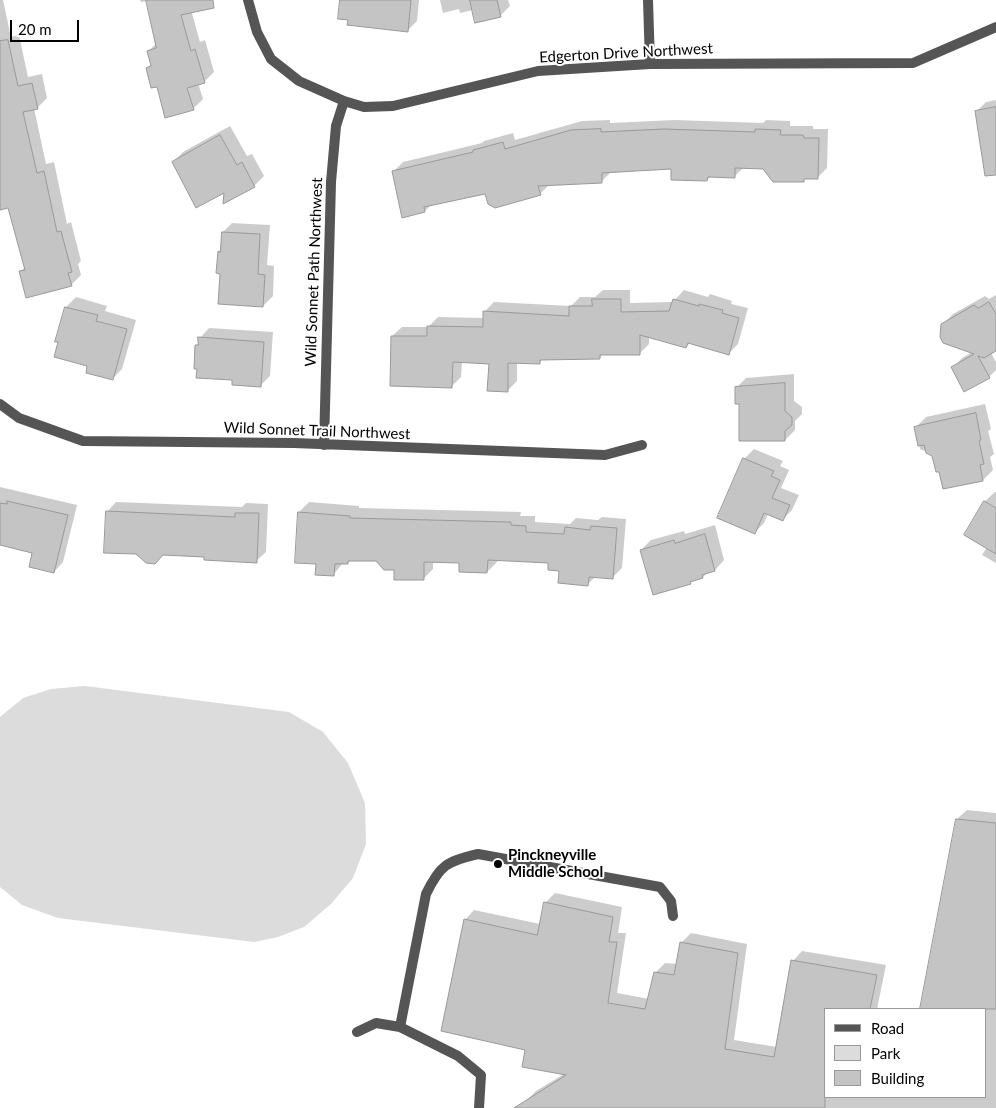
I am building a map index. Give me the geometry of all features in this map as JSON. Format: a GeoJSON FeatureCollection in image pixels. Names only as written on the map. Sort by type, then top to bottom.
{"type":"FeatureCollection","features":[{"type":"Feature","properties":{"kind":"street","name":"Edgerton Drive Northwest"},"geometry":{"type":"LineString","coordinates":[[248,0],[257,32],[272,59],[298,81],[344,101],[364,107],[393,106],[538,71],[650,64],[913,63],[996,27]]}},
{"type":"Feature","properties":{"kind":"street"},"geometry":{"type":"LineString","coordinates":[[648,0],[650,64]]}},
{"type":"Feature","properties":{"kind":"street","name":"Wild Sonnet Path Northwest"},"geometry":{"type":"LineString","coordinates":[[324,445],[331,182],[336,126],[344,101]]}},
{"type":"Feature","properties":{"kind":"street","name":"Wild Sonnet Trail Northwest"},"geometry":{"type":"LineString","coordinates":[[0,404],[19,418],[83,442],[294,443],[605,455],[642,445]]}},
{"type":"Feature","properties":{"kind":"street"},"geometry":{"type":"LineString","coordinates":[[400,1027],[426,894],[436,874],[454,860],[478,854],[660,887],[671,901],[673,916]]}},
{"type":"Feature","properties":{"kind":"street"},"geometry":{"type":"LineString","coordinates":[[357,1032],[376,1023],[400,1027],[458,1056],[480,1075],[479,1108]]}},
{"type":"Feature","properties":{"kind":"green space"},"geometry":{"type":"Polygon","coordinates":[[[85,686],[289,712],[323,732],[348,763],[365,803],[366,844],[353,878],[331,904],[304,927],[278,937],[254,942],[58,918],[22,905],[0,887],[0,717],[23,698],[51,689],[85,686]]]}},
{"type":"Feature","properties":{"kind":"building"},"geometry":{"type":"Polygon","coordinates":[[[146,0],[213,0],[214,8],[181,15],[191,51],[195,49],[205,83],[187,88],[194,110],[165,118],[157,87],[151,88],[146,68],[151,66],[147,51],[156,48],[146,0]]]}},
{"type":"Feature","properties":{"kind":"building"},"geometry":{"type":"Polygon","coordinates":[[[340,0],[411,0],[408,32],[347,25],[348,20],[338,19],[340,0]]]}},
{"type":"Feature","properties":{"kind":"building"},"geometry":{"type":"Polygon","coordinates":[[[470,0],[497,0],[501,17],[475,23],[470,0]]]}},
{"type":"Feature","properties":{"kind":"building"},"geometry":{"type":"Polygon","coordinates":[[[8,40],[18,86],[32,83],[38,109],[23,112],[37,173],[44,171],[57,232],[61,231],[72,272],[68,273],[72,286],[26,298],[19,271],[25,270],[8,208],[0,210],[0,41],[8,40]]]}},
{"type":"Feature","properties":{"kind":"building"},"geometry":{"type":"Polygon","coordinates":[[[996,107],[996,175],[985,176],[975,111],[996,107]]]}},
{"type":"Feature","properties":{"kind":"building"},"geometry":{"type":"Polygon","coordinates":[[[601,129],[601,132],[664,129],[755,132],[755,129],[781,130],[780,135],[803,135],[804,138],[819,138],[818,179],[804,179],[804,182],[773,182],[763,169],[735,168],[735,178],[708,177],[707,181],[671,180],[671,169],[602,173],[602,183],[538,186],[541,195],[495,208],[488,204],[485,194],[424,207],[425,212],[402,218],[392,171],[473,152],[473,150],[503,142],[505,149],[571,130],[601,129]]]}},
{"type":"Feature","properties":{"kind":"building"},"geometry":{"type":"Polygon","coordinates":[[[220,135],[237,165],[242,162],[255,187],[223,204],[224,193],[196,208],[172,162],[220,135]]]}},
{"type":"Feature","properties":{"kind":"building"},"geometry":{"type":"Polygon","coordinates":[[[222,232],[260,234],[258,274],[265,275],[263,307],[218,304],[220,274],[216,273],[222,232]]]}},
{"type":"Feature","properties":{"kind":"building"},"geometry":{"type":"Polygon","coordinates":[[[592,299],[621,299],[621,312],[669,311],[673,299],[723,310],[722,313],[739,318],[729,355],[688,343],[686,348],[640,335],[640,355],[600,355],[600,359],[540,360],[540,364],[508,363],[508,392],[487,391],[489,364],[453,362],[452,388],[390,386],[391,336],[427,336],[427,326],[483,327],[483,311],[569,316],[569,306],[592,306],[592,299]]]}},
{"type":"Feature","properties":{"kind":"building"},"geometry":{"type":"Polygon","coordinates":[[[989,302],[996,314],[996,351],[984,358],[978,356],[990,378],[964,392],[951,367],[974,354],[943,343],[940,337],[941,324],[974,305],[978,308],[989,302]]]}},
{"type":"Feature","properties":{"kind":"building"},"geometry":{"type":"Polygon","coordinates":[[[65,307],[98,315],[96,321],[127,329],[113,380],[86,373],[87,366],[54,357],[58,342],[55,342],[65,307]]]}},
{"type":"Feature","properties":{"kind":"building"},"geometry":{"type":"Polygon","coordinates":[[[198,337],[264,342],[261,387],[232,385],[232,380],[196,378],[197,369],[194,369],[195,345],[198,345],[198,337]]]}},
{"type":"Feature","properties":{"kind":"building"},"geometry":{"type":"Polygon","coordinates":[[[785,383],[785,411],[792,417],[792,425],[785,431],[785,441],[739,441],[739,404],[735,404],[735,387],[785,383]]]}},
{"type":"Feature","properties":{"kind":"building"},"geometry":{"type":"Polygon","coordinates":[[[976,413],[984,464],[980,465],[983,481],[943,489],[939,472],[936,472],[932,456],[926,453],[924,445],[918,446],[914,427],[976,413]]]}},
{"type":"Feature","properties":{"kind":"building"},"geometry":{"type":"Polygon","coordinates":[[[743,458],[774,471],[771,476],[780,480],[772,498],[790,505],[783,521],[764,513],[755,534],[717,518],[743,458]]]}},
{"type":"Feature","properties":{"kind":"building"},"geometry":{"type":"Polygon","coordinates":[[[7,501],[68,515],[54,573],[29,567],[32,553],[0,545],[0,503],[7,504],[7,501]]]}},
{"type":"Feature","properties":{"kind":"building"},"geometry":{"type":"Polygon","coordinates":[[[984,501],[996,508],[996,554],[964,535],[984,501]]]}},
{"type":"Feature","properties":{"kind":"building"},"geometry":{"type":"Polygon","coordinates":[[[106,511],[235,517],[235,513],[259,513],[257,563],[204,560],[204,557],[163,555],[155,564],[146,563],[136,554],[104,553],[106,511]]]}},
{"type":"Feature","properties":{"kind":"building"},"geometry":{"type":"Polygon","coordinates":[[[298,512],[350,516],[350,518],[511,522],[511,525],[526,526],[526,532],[564,534],[565,527],[590,530],[591,526],[617,528],[613,579],[589,577],[588,586],[558,583],[559,571],[548,570],[548,563],[488,560],[487,573],[459,572],[459,563],[424,562],[424,580],[394,580],[394,570],[384,570],[376,561],[348,561],[348,564],[335,564],[334,576],[315,575],[316,564],[295,563],[298,512]]]}},
{"type":"Feature","properties":{"kind":"building"},"geometry":{"type":"Polygon","coordinates":[[[705,534],[715,571],[702,575],[703,578],[690,582],[691,584],[653,595],[640,550],[674,540],[675,543],[705,534]]]}},
{"type":"Feature","properties":{"kind":"building"},"geometry":{"type":"Polygon","coordinates":[[[956,819],[996,823],[996,1009],[920,1008],[956,819]]]}},
{"type":"Feature","properties":{"kind":"building"},"geometry":{"type":"Polygon","coordinates":[[[544,902],[613,917],[609,942],[617,942],[608,1003],[645,1009],[654,972],[674,975],[680,942],[738,953],[725,1049],[774,1057],[791,960],[877,975],[870,1008],[824,1008],[825,1108],[514,1108],[566,1075],[522,1067],[525,1050],[441,1031],[464,919],[537,935],[544,902]]]}},
{"type":"Feature","properties":{"kind":"place","name":"Pinckneyville Middle School"},"geometry":{"type":"Point","coordinates":[498,864]}}]}
